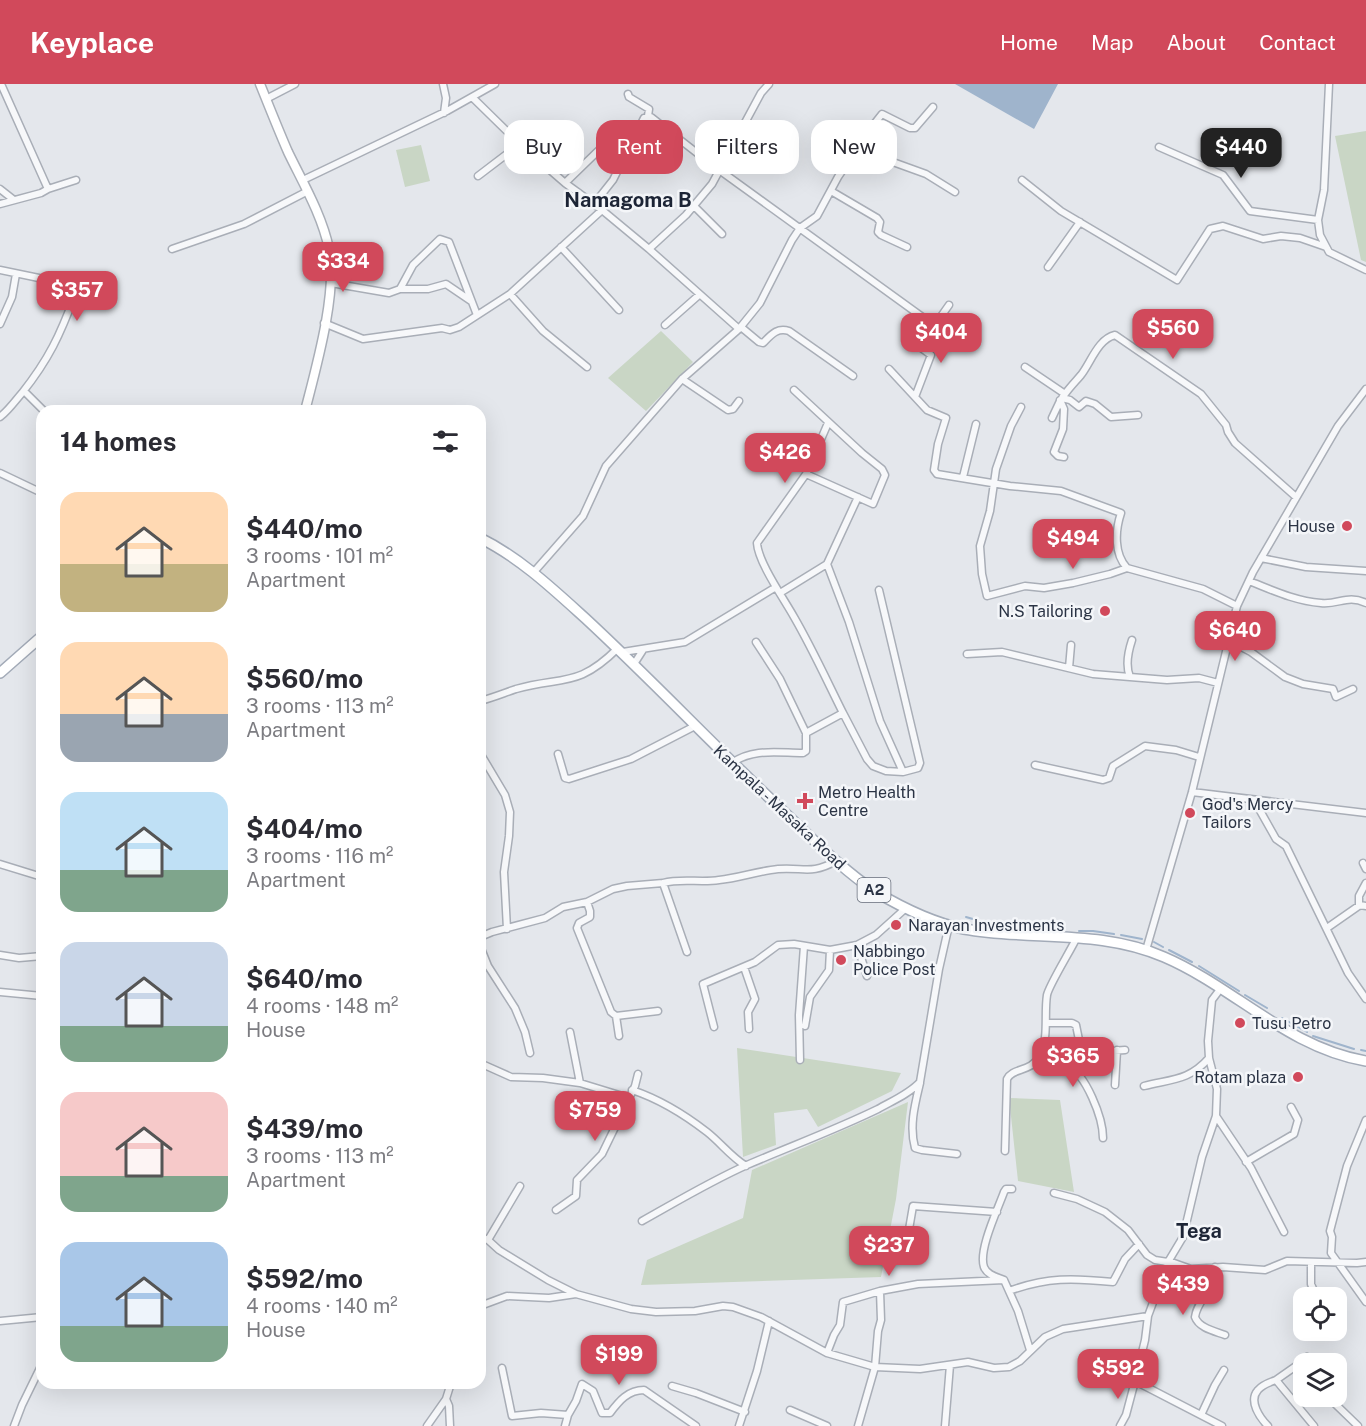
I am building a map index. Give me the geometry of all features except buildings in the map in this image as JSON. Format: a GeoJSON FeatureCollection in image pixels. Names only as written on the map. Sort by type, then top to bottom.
{"type":"FeatureCollection","features":[{"type":"Feature","properties":{"kind":"main road"},"geometry":{"type":"LineString","coordinates":[[259,84],[308,191],[329,249],[331,283],[319,355],[306,405]]}},
{"type":"Feature","properties":{"kind":"main road","name":"Kampala - Masaka Road"},"geometry":{"type":"LineString","coordinates":[[486,542],[533,573],[620,650],[732,763],[836,861],[879,893],[906,908],[949,925],[993,932],[1108,940],[1146,950],[1194,971],[1298,1038],[1336,1054],[1366,1060]]}},
{"type":"Feature","properties":{"kind":"main road"},"geometry":{"type":"LineString","coordinates":[[0,673],[36,641]]}},
{"type":"Feature","properties":{"kind":"street"},"geometry":{"type":"LineString","coordinates":[[2,84],[48,189]]}},
{"type":"Feature","properties":{"kind":"street"},"geometry":{"type":"LineString","coordinates":[[266,99],[295,84]]}},
{"type":"Feature","properties":{"kind":"street"},"geometry":{"type":"LineString","coordinates":[[444,84],[446,98],[444,113]]}},
{"type":"Feature","properties":{"kind":"street"},"geometry":{"type":"LineString","coordinates":[[303,180],[444,113],[495,84]]}},
{"type":"Feature","properties":{"kind":"street"},"geometry":{"type":"LineString","coordinates":[[745,120],[760,93],[769,84]]}},
{"type":"Feature","properties":{"kind":"street"},"geometry":{"type":"LineString","coordinates":[[1329,84],[1324,190],[1318,219],[1320,235],[1329,252],[1366,270]]}},
{"type":"Feature","properties":{"kind":"street"},"geometry":{"type":"LineString","coordinates":[[594,204],[613,180],[644,118],[648,116],[649,110],[628,94]]}},
{"type":"Feature","properties":{"kind":"street"},"geometry":{"type":"LineString","coordinates":[[473,98],[504,129]]}},
{"type":"Feature","properties":{"kind":"street"},"geometry":{"type":"LineString","coordinates":[[897,122],[915,128],[933,107]]}},
{"type":"Feature","properties":{"kind":"street"},"geometry":{"type":"LineString","coordinates":[[877,120],[882,114],[894,120]]}},
{"type":"Feature","properties":{"kind":"street"},"geometry":{"type":"LineString","coordinates":[[648,116],[695,151]]}},
{"type":"Feature","properties":{"kind":"street"},"geometry":{"type":"LineString","coordinates":[[1159,147],[1223,175],[1250,211],[1318,219]]}},
{"type":"Feature","properties":{"kind":"street"},"geometry":{"type":"LineString","coordinates":[[565,183],[596,153]]}},
{"type":"Feature","properties":{"kind":"street"},"geometry":{"type":"LineString","coordinates":[[478,176],[504,156]]}},
{"type":"Feature","properties":{"kind":"street"},"geometry":{"type":"LineString","coordinates":[[897,163],[926,174],[955,192]]}},
{"type":"Feature","properties":{"kind":"street"},"geometry":{"type":"LineString","coordinates":[[554,174],[602,210],[699,295],[759,342],[763,343],[780,329],[789,331],[854,376]]}},
{"type":"Feature","properties":{"kind":"street"},"geometry":{"type":"LineString","coordinates":[[649,249],[694,206],[712,184],[717,174]]}},
{"type":"Feature","properties":{"kind":"street"},"geometry":{"type":"LineString","coordinates":[[726,174],[932,324],[937,322],[949,305]]}},
{"type":"Feature","properties":{"kind":"street"},"geometry":{"type":"LineString","coordinates":[[533,573],[583,516],[606,466],[682,379],[740,328],[760,303],[800,228],[817,216],[840,174]]}},
{"type":"Feature","properties":{"kind":"street"},"geometry":{"type":"LineString","coordinates":[[0,204],[41,193],[76,180]]}},
{"type":"Feature","properties":{"kind":"street"},"geometry":{"type":"LineString","coordinates":[[1022,180],[1061,211],[1177,280],[1210,229],[1217,226],[1263,239],[1281,236],[1300,238],[1326,247]]}},
{"type":"Feature","properties":{"kind":"street"},"geometry":{"type":"LineString","coordinates":[[0,189],[14,200]]}},
{"type":"Feature","properties":{"kind":"street"},"geometry":{"type":"LineString","coordinates":[[172,249],[244,224],[308,191]]}},
{"type":"Feature","properties":{"kind":"street"},"geometry":{"type":"LineString","coordinates":[[831,191],[877,218],[878,232],[881,235],[907,247]]}},
{"type":"Feature","properties":{"kind":"street"},"geometry":{"type":"LineString","coordinates":[[694,206],[722,234]]}},
{"type":"Feature","properties":{"kind":"street"},"geometry":{"type":"LineString","coordinates":[[324,323],[363,339],[442,328],[450,330],[459,327],[510,294],[602,210]]}},
{"type":"Feature","properties":{"kind":"street"},"geometry":{"type":"LineString","coordinates":[[1048,267],[1080,222]]}},
{"type":"Feature","properties":{"kind":"street"},"geometry":{"type":"LineString","coordinates":[[400,290],[413,265],[440,239],[449,242],[477,315]]}},
{"type":"Feature","properties":{"kind":"street"},"geometry":{"type":"LineString","coordinates":[[561,248],[619,310]]}},
{"type":"Feature","properties":{"kind":"street"},"geometry":{"type":"LineString","coordinates":[[0,270],[63,283],[71,287],[75,294],[53,349],[24,390],[0,417]]}},
{"type":"Feature","properties":{"kind":"street"},"geometry":{"type":"LineString","coordinates":[[0,324],[12,297],[16,274]]}},
{"type":"Feature","properties":{"kind":"street"},"geometry":{"type":"LineString","coordinates":[[331,283],[389,293],[400,290],[428,289],[446,284],[472,302]]}},
{"type":"Feature","properties":{"kind":"street"},"geometry":{"type":"LineString","coordinates":[[510,294],[543,331],[587,367]]}},
{"type":"Feature","properties":{"kind":"street"},"geometry":{"type":"LineString","coordinates":[[664,325],[699,295]]}},
{"type":"Feature","properties":{"kind":"street"},"geometry":{"type":"LineString","coordinates":[[1052,418],[1062,397],[1082,373],[1094,353],[1107,339],[1116,335],[1201,394],[1226,425],[1235,443],[1296,497]]}},
{"type":"Feature","properties":{"kind":"street"},"geometry":{"type":"LineString","coordinates":[[915,397],[931,355],[916,344]]}},
{"type":"Feature","properties":{"kind":"street"},"geometry":{"type":"LineString","coordinates":[[1025,367],[1062,397],[1079,407],[1086,401],[1091,401],[1111,417],[1138,415]]}},
{"type":"Feature","properties":{"kind":"street"},"geometry":{"type":"LineString","coordinates":[[889,369],[930,412],[946,418],[938,444],[935,472],[940,475],[1061,491],[1120,513],[1117,534],[1118,555],[1127,568]]}},
{"type":"Feature","properties":{"kind":"street"},"geometry":{"type":"LineString","coordinates":[[682,379],[728,410],[733,409],[739,401]]}},
{"type":"Feature","properties":{"kind":"street"},"geometry":{"type":"LineString","coordinates":[[1146,950],[1192,792],[1237,606],[1261,558],[1338,426],[1366,389]]}},
{"type":"Feature","properties":{"kind":"street"},"geometry":{"type":"LineString","coordinates":[[24,390],[38,405]]}},
{"type":"Feature","properties":{"kind":"street"},"geometry":{"type":"LineString","coordinates":[[794,390],[885,472],[885,478],[874,503],[806,474]]}},
{"type":"Feature","properties":{"kind":"street"},"geometry":{"type":"LineString","coordinates":[[1062,397],[1063,429],[1054,452],[1064,457]]}},
{"type":"Feature","properties":{"kind":"street"},"geometry":{"type":"LineString","coordinates":[[1021,407],[1013,420],[996,469],[980,546],[981,574],[987,596],[1026,586],[1044,588],[1073,583],[1127,568],[1203,589],[1237,606]]}},
{"type":"Feature","properties":{"kind":"street"},"geometry":{"type":"LineString","coordinates":[[828,423],[806,474],[757,543],[758,551],[870,764],[886,771],[916,770],[920,763],[879,590]]}},
{"type":"Feature","properties":{"kind":"street"},"geometry":{"type":"LineString","coordinates":[[963,477],[975,424]]}},
{"type":"Feature","properties":{"kind":"street"},"geometry":{"type":"LineString","coordinates":[[0,473],[36,490]]}},
{"type":"Feature","properties":{"kind":"street"},"geometry":{"type":"LineString","coordinates":[[486,699],[517,689],[575,679],[620,650],[643,650],[685,642],[826,564],[858,497]]}},
{"type":"Feature","properties":{"kind":"street"},"geometry":{"type":"LineString","coordinates":[[1261,558],[1306,567],[1366,571]]}},
{"type":"Feature","properties":{"kind":"street"},"geometry":{"type":"LineString","coordinates":[[826,564],[849,622],[880,721],[903,772]]}},
{"type":"Feature","properties":{"kind":"street"},"geometry":{"type":"LineString","coordinates":[[1249,581],[1302,600],[1331,604],[1352,598],[1366,603]]}},
{"type":"Feature","properties":{"kind":"street"},"geometry":{"type":"LineString","coordinates":[[1130,677],[1127,670],[1132,640]]}},
{"type":"Feature","properties":{"kind":"street"},"geometry":{"type":"LineString","coordinates":[[1228,640],[1251,652],[1276,672],[1293,681],[1333,689],[1336,697],[1353,689]]}},
{"type":"Feature","properties":{"kind":"street"},"geometry":{"type":"LineString","coordinates":[[732,763],[741,756],[752,753],[803,753],[806,751],[806,733],[780,679],[756,642]]}},
{"type":"Feature","properties":{"kind":"street"},"geometry":{"type":"LineString","coordinates":[[1069,668],[1071,645]]}},
{"type":"Feature","properties":{"kind":"street"},"geometry":{"type":"LineString","coordinates":[[634,664],[643,650]]}},
{"type":"Feature","properties":{"kind":"street"},"geometry":{"type":"LineString","coordinates":[[967,654],[1002,652],[1093,674],[1167,680],[1199,678],[1218,683]]}},
{"type":"Feature","properties":{"kind":"street"},"geometry":{"type":"LineString","coordinates":[[806,733],[843,713]]}},
{"type":"Feature","properties":{"kind":"street"},"geometry":{"type":"LineString","coordinates":[[558,754],[562,775],[569,779],[631,759],[695,726]]}},
{"type":"Feature","properties":{"kind":"street"},"geometry":{"type":"LineString","coordinates":[[1035,765],[1103,780],[1109,778],[1111,768],[1116,763],[1145,746],[1176,750],[1199,757]]}},
{"type":"Feature","properties":{"kind":"street"},"geometry":{"type":"LineString","coordinates":[[486,763],[505,795],[510,812],[504,872],[507,929]]}},
{"type":"Feature","properties":{"kind":"street"},"geometry":{"type":"LineString","coordinates":[[1192,792],[1366,813]]}},
{"type":"Feature","properties":{"kind":"street"},"geometry":{"type":"LineString","coordinates":[[1254,800],[1276,839],[1286,846],[1348,974],[1366,999]]}},
{"type":"Feature","properties":{"kind":"street"},"geometry":{"type":"LineString","coordinates":[[486,936],[545,918],[570,904],[587,902],[613,889],[682,879],[707,882],[781,869],[818,870],[836,861]]}},
{"type":"Feature","properties":{"kind":"street"},"geometry":{"type":"LineString","coordinates":[[0,864],[36,875]]}},
{"type":"Feature","properties":{"kind":"street"},"geometry":{"type":"LineString","coordinates":[[663,883],[687,952]]}},
{"type":"Feature","properties":{"kind":"street"},"geometry":{"type":"LineString","coordinates":[[1327,928],[1362,906],[1359,896],[1366,883]]}},
{"type":"Feature","properties":{"kind":"street"},"geometry":{"type":"LineString","coordinates":[[587,902],[590,917],[579,923],[577,928],[608,1006],[616,1016],[619,1036]]}},
{"type":"Feature","properties":{"kind":"street"},"geometry":{"type":"LineString","coordinates":[[714,1026],[703,984],[754,962],[778,945],[795,944],[830,950],[857,945],[876,935],[906,908]]}},
{"type":"Feature","properties":{"kind":"street"},"geometry":{"type":"LineString","coordinates":[[949,925],[914,1107],[912,1130],[915,1148],[957,1154]]}},
{"type":"Feature","properties":{"kind":"street"},"geometry":{"type":"LineString","coordinates":[[1005,1151],[1007,1078],[1011,1073],[1026,1069],[1035,1063],[1041,1053],[1049,990],[1077,937]]}},
{"type":"Feature","properties":{"kind":"street"},"geometry":{"type":"LineString","coordinates":[[857,945],[867,976]]}},
{"type":"Feature","properties":{"kind":"street"},"geometry":{"type":"LineString","coordinates":[[800,1060],[799,1015],[804,946]]}},
{"type":"Feature","properties":{"kind":"street"},"geometry":{"type":"LineString","coordinates":[[805,1026],[810,997],[829,970],[830,950]]}},
{"type":"Feature","properties":{"kind":"street"},"geometry":{"type":"LineString","coordinates":[[0,955],[19,958],[36,957]]}},
{"type":"Feature","properties":{"kind":"street"},"geometry":{"type":"LineString","coordinates":[[486,961],[515,1008],[525,1032],[530,1053]]}},
{"type":"Feature","properties":{"kind":"street"},"geometry":{"type":"LineString","coordinates":[[744,967],[754,999],[748,1012],[749,1029]]}},
{"type":"Feature","properties":{"kind":"street"},"geometry":{"type":"LineString","coordinates":[[1120,1426],[1126,1415],[1135,1381],[1148,1316],[1168,1262],[1183,1237],[1200,1166],[1216,1116],[1217,1089],[1209,1058],[1210,1008],[1212,1000],[1221,988]]}},
{"type":"Feature","properties":{"kind":"street"},"geometry":{"type":"LineString","coordinates":[[0,992],[36,995]]}},
{"type":"Feature","properties":{"kind":"street"},"geometry":{"type":"LineString","coordinates":[[616,1016],[658,1011]]}},
{"type":"Feature","properties":{"kind":"street"},"geometry":{"type":"LineString","coordinates":[[1046,1023],[1076,1025],[1081,1050],[1084,1053],[1125,1050]]}},
{"type":"Feature","properties":{"kind":"street"},"geometry":{"type":"LineString","coordinates":[[570,1032],[580,1083]]}},
{"type":"Feature","properties":{"kind":"street"},"geometry":{"type":"LineString","coordinates":[[1115,1085],[1117,1050]]}},
{"type":"Feature","properties":{"kind":"street"},"geometry":{"type":"LineString","coordinates":[[1041,1053],[1044,1057],[1075,1071],[1086,1086],[1101,1119],[1103,1138]]}},
{"type":"Feature","properties":{"kind":"street"},"geometry":{"type":"LineString","coordinates":[[1144,1086],[1182,1079],[1209,1058]]}},
{"type":"Feature","properties":{"kind":"street"},"geometry":{"type":"LineString","coordinates":[[486,1066],[511,1077],[580,1083],[629,1098]]}},
{"type":"Feature","properties":{"kind":"street"},"geometry":{"type":"LineString","coordinates":[[556,1210],[576,1196],[576,1180],[602,1154],[638,1074]]}},
{"type":"Feature","properties":{"kind":"street"},"geometry":{"type":"LineString","coordinates":[[642,1221],[687,1195],[746,1166],[893,1101],[920,1082]]}},
{"type":"Feature","properties":{"kind":"street"},"geometry":{"type":"LineString","coordinates":[[632,1090],[670,1107],[706,1132],[746,1166]]}},
{"type":"Feature","properties":{"kind":"street"},"geometry":{"type":"LineString","coordinates":[[1246,1162],[1294,1134],[1298,1120],[1291,1107]]}},
{"type":"Feature","properties":{"kind":"street"},"geometry":{"type":"LineString","coordinates":[[1216,1116],[1258,1180],[1284,1232]]}},
{"type":"Feature","properties":{"kind":"street"},"geometry":{"type":"LineString","coordinates":[[1365,1125],[1347,1166],[1330,1231],[1331,1252],[1366,1302]]}},
{"type":"Feature","properties":{"kind":"street"},"geometry":{"type":"LineString","coordinates":[[489,1240],[520,1186]]}},
{"type":"Feature","properties":{"kind":"street"},"geometry":{"type":"LineString","coordinates":[[1012,1189],[1004,1192],[983,1258],[989,1274],[1004,1280],[1030,1350]]}},
{"type":"Feature","properties":{"kind":"street"},"geometry":{"type":"LineString","coordinates":[[1054,1193],[1077,1199],[1105,1212],[1123,1225],[1155,1260],[1191,1269],[1265,1270],[1287,1261],[1366,1262]]}},
{"type":"Feature","properties":{"kind":"street"},"geometry":{"type":"LineString","coordinates":[[907,1241],[913,1206],[997,1212]]}},
{"type":"Feature","properties":{"kind":"street"},"geometry":{"type":"LineString","coordinates":[[486,1239],[548,1280],[576,1294],[631,1309],[656,1312],[695,1311],[723,1306],[741,1309],[769,1321],[828,1353],[875,1367],[920,1369],[968,1362],[994,1368],[1009,1367],[1020,1361],[1045,1337],[1063,1329],[1148,1316]]}},
{"type":"Feature","properties":{"kind":"street"},"geometry":{"type":"LineString","coordinates":[[1009,1291],[1031,1283],[1049,1280],[1083,1279],[1113,1282],[1125,1259],[1139,1244]]}},
{"type":"Feature","properties":{"kind":"street"},"geometry":{"type":"LineString","coordinates":[[1311,1262],[1312,1287]]}},
{"type":"Feature","properties":{"kind":"street"},"geometry":{"type":"LineString","coordinates":[[1215,1268],[1213,1283],[1199,1304],[1195,1317],[1202,1326],[1225,1335]]}},
{"type":"Feature","properties":{"kind":"street"},"geometry":{"type":"LineString","coordinates":[[828,1353],[840,1325],[843,1302],[918,1284],[1004,1280]]}},
{"type":"Feature","properties":{"kind":"street"},"geometry":{"type":"LineString","coordinates":[[858,1426],[875,1367],[881,1320],[880,1292]]}},
{"type":"Feature","properties":{"kind":"street"},"geometry":{"type":"LineString","coordinates":[[486,1304],[516,1294],[549,1298],[576,1294]]}},
{"type":"Feature","properties":{"kind":"street"},"geometry":{"type":"LineString","coordinates":[[0,1321],[36,1318]]}},
{"type":"Feature","properties":{"kind":"street"},"geometry":{"type":"LineString","coordinates":[[739,1426],[765,1344],[769,1321]]}},
{"type":"Feature","properties":{"kind":"street"},"geometry":{"type":"LineString","coordinates":[[945,1426],[950,1365]]}},
{"type":"Feature","properties":{"kind":"street"},"geometry":{"type":"LineString","coordinates":[[502,1368],[512,1416],[541,1413],[568,1415]]}},
{"type":"Feature","properties":{"kind":"street"},"geometry":{"type":"LineString","coordinates":[[1268,1426],[1257,1411],[1255,1396],[1258,1390],[1293,1368]]}},
{"type":"Feature","properties":{"kind":"street"},"geometry":{"type":"LineString","coordinates":[[1201,1414],[1224,1370]]}},
{"type":"Feature","properties":{"kind":"street"},"geometry":{"type":"LineString","coordinates":[[14,1426],[36,1376]]}},
{"type":"Feature","properties":{"kind":"street"},"geometry":{"type":"LineString","coordinates":[[1276,1380],[1314,1426]]}},
{"type":"Feature","properties":{"kind":"street"},"geometry":{"type":"LineString","coordinates":[[1135,1381],[1222,1426]]}},
{"type":"Feature","properties":{"kind":"street"},"geometry":{"type":"LineString","coordinates":[[565,1426],[582,1384],[593,1391],[602,1413],[610,1413],[621,1398],[638,1390],[644,1390],[696,1426]]}},
{"type":"Feature","properties":{"kind":"street"},"geometry":{"type":"LineString","coordinates":[[672,1386],[745,1412]]}},
{"type":"Feature","properties":{"kind":"street"},"geometry":{"type":"LineString","coordinates":[[427,1426],[446,1399],[449,1389]]}},
{"type":"Feature","properties":{"kind":"street"},"geometry":{"type":"LineString","coordinates":[[446,1399],[449,1406],[450,1426]]}},
{"type":"Feature","properties":{"kind":"street"},"geometry":{"type":"LineString","coordinates":[[1338,1407],[1358,1426]]}},
{"type":"Feature","properties":{"kind":"street"},"geometry":{"type":"LineString","coordinates":[[790,1410],[827,1426]]}},
{"type":"Feature","properties":{"kind":"green space"},"geometry":{"type":"Polygon","coordinates":[[[1366,131],[1366,262],[1361,260],[1335,136],[1366,131]]]}},
{"type":"Feature","properties":{"kind":"green space"},"geometry":{"type":"Polygon","coordinates":[[[421,145],[430,181],[405,187],[396,150],[421,145]]]}},
{"type":"Feature","properties":{"kind":"green space"},"geometry":{"type":"Polygon","coordinates":[[[661,331],[693,362],[646,411],[608,378],[661,331]]]}},
{"type":"Feature","properties":{"kind":"green space"},"geometry":{"type":"Polygon","coordinates":[[[737,1048],[901,1073],[892,1091],[818,1127],[807,1109],[774,1113],[776,1145],[743,1157],[737,1048]]]}},
{"type":"Feature","properties":{"kind":"green space"},"geometry":{"type":"Polygon","coordinates":[[[1009,1098],[1060,1100],[1074,1192],[1018,1181],[1009,1098]]]}},
{"type":"Feature","properties":{"kind":"green space"},"geometry":{"type":"Polygon","coordinates":[[[908,1102],[896,1199],[881,1277],[641,1285],[647,1260],[743,1218],[752,1170],[908,1102]]]}},
{"type":"Feature","properties":{"kind":"water"},"geometry":{"type":"Polygon","coordinates":[[[955,84],[1058,84],[1034,129],[955,84]]]}},
{"type":"Feature","properties":{"kind":"waterway"},"geometry":{"type":"LineString","coordinates":[[966,917],[990,924]]}},
{"type":"Feature","properties":{"kind":"waterway"},"geometry":{"type":"LineString","coordinates":[[998,925],[1037,928]]}},
{"type":"Feature","properties":{"kind":"waterway"},"geometry":{"type":"LineString","coordinates":[[1049,929],[1061,929]]}},
{"type":"Feature","properties":{"kind":"waterway"},"geometry":{"type":"LineString","coordinates":[[1079,931],[1114,934]]}},
{"type":"Feature","properties":{"kind":"waterway"},"geometry":{"type":"LineString","coordinates":[[1121,935],[1142,939]]}},
{"type":"Feature","properties":{"kind":"waterway"},"geometry":{"type":"LineString","coordinates":[[1154,942],[1163,947]]}},
{"type":"Feature","properties":{"kind":"waterway"},"geometry":{"type":"LineString","coordinates":[[1169,950],[1192,962]]}},
{"type":"Feature","properties":{"kind":"waterway"},"geometry":{"type":"LineString","coordinates":[[1199,966],[1239,991]]}},
{"type":"Feature","properties":{"kind":"waterway"},"geometry":{"type":"LineString","coordinates":[[1245,995],[1267,1008]]}},
{"type":"Feature","properties":{"kind":"waterway"},"geometry":{"type":"LineString","coordinates":[[1282,1018],[1307,1032]]}},
{"type":"Feature","properties":{"kind":"waterway"},"geometry":{"type":"LineString","coordinates":[[1313,1036],[1354,1049]]}},
{"type":"Feature","properties":{"kind":"waterway"},"geometry":{"type":"LineString","coordinates":[[1361,1050],[1366,1051]]}},
{"type":"Feature","properties":{"kind":"place","name":"House"},"geometry":{"type":"Point","coordinates":[1347,526]}},
{"type":"Feature","properties":{"kind":"place","name":"N.S Tailoring"},"geometry":{"type":"Point","coordinates":[1105,611]}},
{"type":"Feature","properties":{"kind":"place","name":"Metro Health Centre"},"geometry":{"type":"Point","coordinates":[805,801]}},
{"type":"Feature","properties":{"kind":"place","name":"God's Mercy Tailors"},"geometry":{"type":"Point","coordinates":[1190,813]}},
{"type":"Feature","properties":{"kind":"place","name":"Narayan Investments"},"geometry":{"type":"Point","coordinates":[896,925]}},
{"type":"Feature","properties":{"kind":"place","name":"Nabbingo Police Post"},"geometry":{"type":"Point","coordinates":[841,960]}},
{"type":"Feature","properties":{"kind":"place","name":"Tusu Petro"},"geometry":{"type":"Point","coordinates":[1240,1023]}},
{"type":"Feature","properties":{"kind":"place","name":"Rotam plaza"},"geometry":{"type":"Point","coordinates":[1298,1077]}},
{"type":"Feature","properties":{"kind":"district","name":"Namagoma B"},"geometry":{"type":"Point","coordinates":[628,200]}},
{"type":"Feature","properties":{"kind":"district","name":"Tega"},"geometry":{"type":"Point","coordinates":[1199,1231]}}]}
